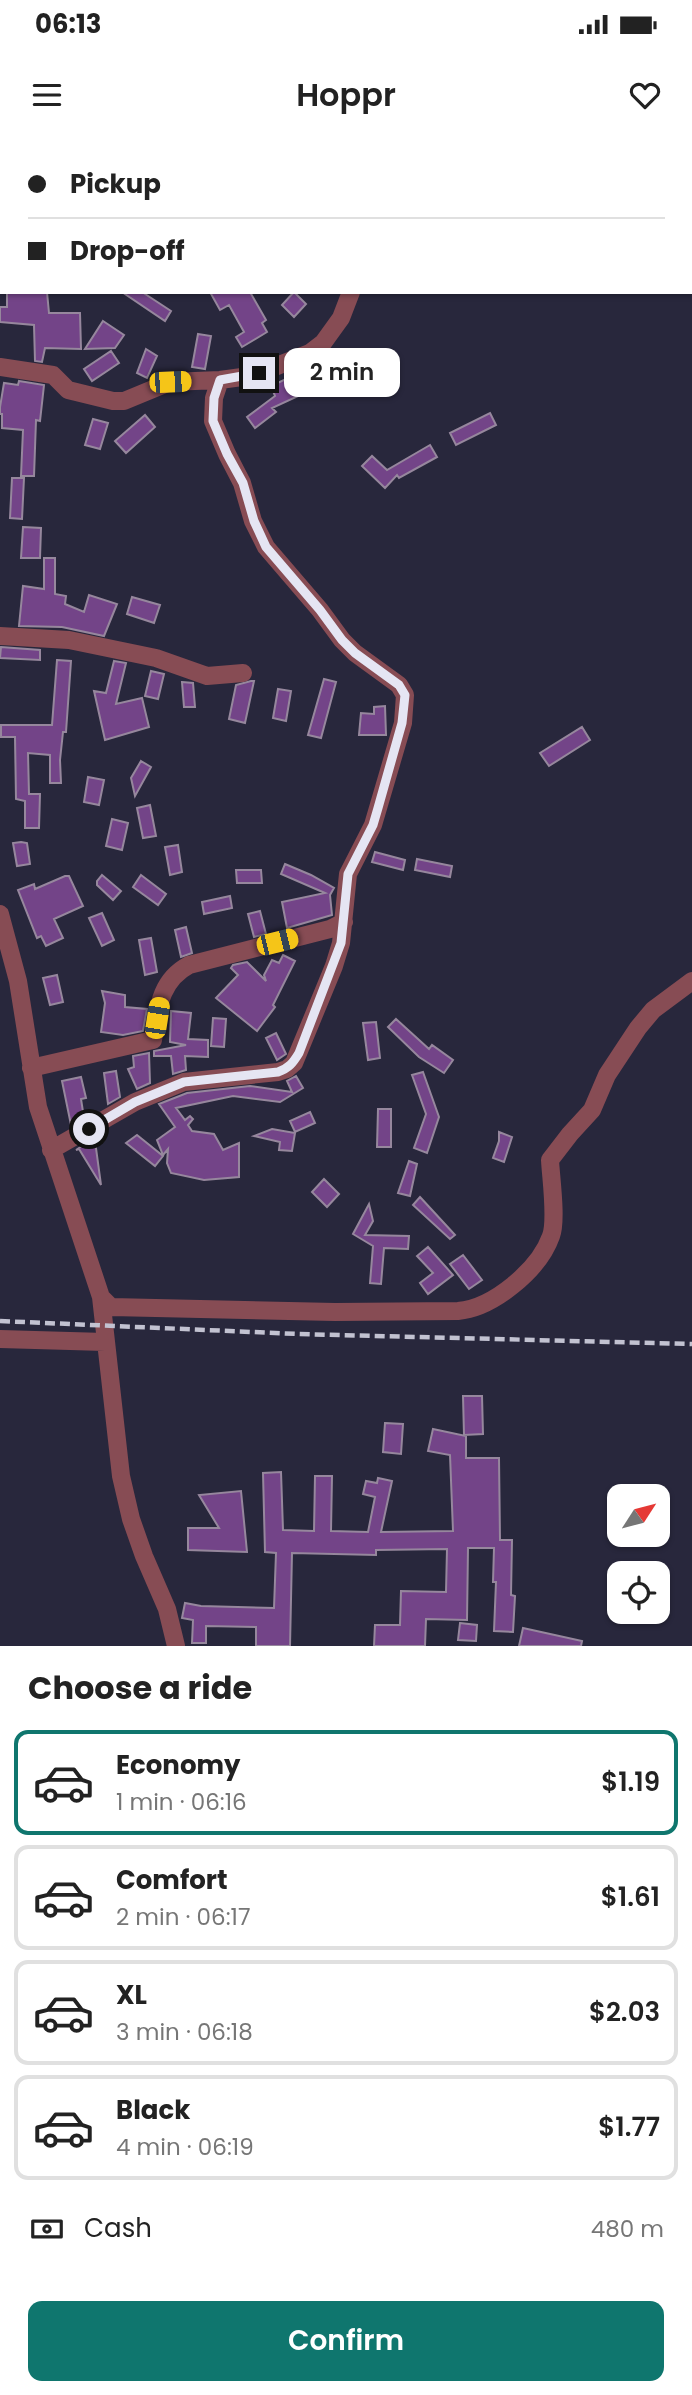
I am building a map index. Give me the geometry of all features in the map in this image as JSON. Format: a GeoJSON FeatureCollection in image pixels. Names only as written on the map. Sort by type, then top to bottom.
{"type":"FeatureCollection","features":[{"type":"Feature","properties":{"kind":"street"},"geometry":{"type":"LineString","coordinates":[[0,367],[53,375],[68,390],[113,401],[131,398],[170,382],[220,380],[259,373],[310,352],[334,331],[350,294]]}},
{"type":"Feature","properties":{"kind":"street"},"geometry":{"type":"LineString","coordinates":[[51,1150],[135,1102],[176,1084],[267,1074],[287,1069],[299,1053],[334,966],[341,943],[348,874],[373,825],[402,723],[405,695],[399,685],[355,653],[342,640],[266,547],[254,521],[243,483],[213,421],[214,398],[220,380]]}},
{"type":"Feature","properties":{"kind":"street"},"geometry":{"type":"LineString","coordinates":[[0,636],[69,640],[156,658],[207,676],[243,673]]}},
{"type":"Feature","properties":{"kind":"street"},"geometry":{"type":"LineString","coordinates":[[0,914],[18,981],[38,1107],[101,1297],[121,1476],[131,1519],[167,1609],[176,1646]]}},
{"type":"Feature","properties":{"kind":"street"},"geometry":{"type":"LineString","coordinates":[[31,1068],[153,1040],[161,995],[177,972],[189,965],[330,929],[344,922]]}},
{"type":"Feature","properties":{"kind":"street"},"geometry":{"type":"LineString","coordinates":[[101,1297],[111,1307],[335,1312],[457,1311],[471,1310],[491,1302],[510,1289],[527,1272],[552,1235],[550,1160],[592,1110],[607,1074],[638,1028],[653,1010],[692,981]]}},
{"type":"Feature","properties":{"kind":"street"},"geometry":{"type":"LineString","coordinates":[[0,1339],[105,1342]]}},
{"type":"Feature","properties":{"kind":"building"},"geometry":{"type":"Polygon","coordinates":[[[7,294],[47,294],[49,313],[80,313],[81,349],[45,348],[42,362],[35,361],[34,325],[0,322],[0,307],[7,307],[7,294]]]}},
{"type":"Feature","properties":{"kind":"building"},"geometry":{"type":"Polygon","coordinates":[[[125,294],[145,294],[171,311],[165,321],[125,294]]]}},
{"type":"Feature","properties":{"kind":"building"},"geometry":{"type":"Polygon","coordinates":[[[211,294],[251,294],[266,320],[262,323],[267,332],[242,347],[236,337],[244,332],[229,305],[220,310],[211,294]]]}},
{"type":"Feature","properties":{"kind":"building"},"geometry":{"type":"Polygon","coordinates":[[[292,294],[296,294],[306,304],[294,317],[282,305],[292,294]]]}},
{"type":"Feature","properties":{"kind":"building"},"geometry":{"type":"Polygon","coordinates":[[[103,321],[124,335],[115,348],[85,349],[103,321]]]}},
{"type":"Feature","properties":{"kind":"building"},"geometry":{"type":"Polygon","coordinates":[[[198,334],[211,336],[205,369],[192,367],[198,334]]]}},
{"type":"Feature","properties":{"kind":"building"},"geometry":{"type":"Polygon","coordinates":[[[146,349],[157,356],[147,378],[137,373],[146,349]]]}},
{"type":"Feature","properties":{"kind":"building"},"geometry":{"type":"Polygon","coordinates":[[[111,351],[119,363],[92,381],[84,369],[111,351]]]}},
{"type":"Feature","properties":{"kind":"building"},"geometry":{"type":"Polygon","coordinates":[[[301,372],[309,391],[272,408],[276,412],[255,428],[247,417],[275,396],[271,386],[301,372]]]}},
{"type":"Feature","properties":{"kind":"building"},"geometry":{"type":"Polygon","coordinates":[[[19,381],[44,385],[40,421],[36,420],[34,476],[21,476],[23,430],[2,428],[0,407],[4,383],[18,385],[19,381]]]}},
{"type":"Feature","properties":{"kind":"building"},"geometry":{"type":"Polygon","coordinates":[[[490,413],[496,425],[456,445],[450,433],[490,413]]]}},
{"type":"Feature","properties":{"kind":"building"},"geometry":{"type":"Polygon","coordinates":[[[145,415],[155,427],[126,453],[115,441],[145,415]]]}},
{"type":"Feature","properties":{"kind":"building"},"geometry":{"type":"Polygon","coordinates":[[[93,419],[108,423],[100,449],[85,445],[93,419]]]}},
{"type":"Feature","properties":{"kind":"building"},"geometry":{"type":"Polygon","coordinates":[[[430,445],[437,457],[399,478],[397,475],[385,488],[362,466],[372,456],[387,470],[430,445]]]}},
{"type":"Feature","properties":{"kind":"building"},"geometry":{"type":"Polygon","coordinates":[[[12,478],[24,478],[22,519],[10,518],[12,478]]]}},
{"type":"Feature","properties":{"kind":"building"},"geometry":{"type":"Polygon","coordinates":[[[23,527],[41,528],[40,558],[21,558],[23,527]]]}},
{"type":"Feature","properties":{"kind":"building"},"geometry":{"type":"Polygon","coordinates":[[[44,558],[55,558],[55,594],[66,596],[65,604],[84,612],[89,595],[117,604],[104,636],[62,627],[19,626],[23,586],[44,589],[44,558]]]}},
{"type":"Feature","properties":{"kind":"building"},"geometry":{"type":"Polygon","coordinates":[[[132,597],[160,605],[154,623],[127,614],[132,597]]]}},
{"type":"Feature","properties":{"kind":"building"},"geometry":{"type":"Polygon","coordinates":[[[1,647],[40,650],[40,660],[0,658],[1,647]]]}},
{"type":"Feature","properties":{"kind":"building"},"geometry":{"type":"Polygon","coordinates":[[[57,660],[71,661],[66,732],[63,732],[60,760],[61,783],[50,783],[50,755],[28,753],[29,794],[40,794],[39,828],[25,828],[25,801],[16,799],[15,737],[1,737],[1,725],[52,725],[57,660]]]}},
{"type":"Feature","properties":{"kind":"building"},"geometry":{"type":"Polygon","coordinates":[[[114,661],[126,663],[116,704],[142,698],[149,727],[105,740],[94,691],[106,693],[114,661]]]}},
{"type":"Feature","properties":{"kind":"building"},"geometry":{"type":"Polygon","coordinates":[[[151,671],[164,674],[158,699],[145,696],[151,671]]]}},
{"type":"Feature","properties":{"kind":"building"},"geometry":{"type":"Polygon","coordinates":[[[324,679],[336,682],[321,738],[308,735],[324,679]]]}},
{"type":"Feature","properties":{"kind":"building"},"geometry":{"type":"Polygon","coordinates":[[[254,681],[245,723],[229,719],[236,685],[254,681]]]}},
{"type":"Feature","properties":{"kind":"building"},"geometry":{"type":"Polygon","coordinates":[[[182,682],[193,683],[195,707],[184,707],[182,682]]]}},
{"type":"Feature","properties":{"kind":"building"},"geometry":{"type":"Polygon","coordinates":[[[278,689],[291,691],[286,721],[273,718],[278,689]]]}},
{"type":"Feature","properties":{"kind":"building"},"geometry":{"type":"Polygon","coordinates":[[[385,706],[386,735],[359,735],[361,713],[374,714],[374,707],[385,706]]]}},
{"type":"Feature","properties":{"kind":"building"},"geometry":{"type":"Polygon","coordinates":[[[582,727],[590,740],[549,766],[540,753],[582,727]]]}},
{"type":"Feature","properties":{"kind":"building"},"geometry":{"type":"Polygon","coordinates":[[[141,761],[151,767],[135,796],[131,778],[141,761]]]}},
{"type":"Feature","properties":{"kind":"building"},"geometry":{"type":"Polygon","coordinates":[[[88,777],[104,780],[99,805],[84,802],[88,777]]]}},
{"type":"Feature","properties":{"kind":"building"},"geometry":{"type":"Polygon","coordinates":[[[150,805],[156,836],[143,838],[137,808],[150,805]]]}},
{"type":"Feature","properties":{"kind":"building"},"geometry":{"type":"Polygon","coordinates":[[[112,819],[128,823],[122,850],[106,846],[112,819]]]}},
{"type":"Feature","properties":{"kind":"building"},"geometry":{"type":"Polygon","coordinates":[[[13,843],[27,843],[30,864],[17,866],[13,843]]]}},
{"type":"Feature","properties":{"kind":"building"},"geometry":{"type":"Polygon","coordinates":[[[178,845],[182,872],[170,875],[165,847],[178,845]]]}},
{"type":"Feature","properties":{"kind":"building"},"geometry":{"type":"Polygon","coordinates":[[[375,852],[405,860],[403,870],[372,862],[375,852]]]}},
{"type":"Feature","properties":{"kind":"building"},"geometry":{"type":"Polygon","coordinates":[[[417,859],[452,866],[450,877],[415,870],[417,859]]]}},
{"type":"Feature","properties":{"kind":"building"},"geometry":{"type":"Polygon","coordinates":[[[285,864],[334,888],[330,895],[332,915],[287,928],[282,902],[325,893],[281,874],[285,864]]]}},
{"type":"Feature","properties":{"kind":"building"},"geometry":{"type":"Polygon","coordinates":[[[236,870],[261,870],[262,883],[237,883],[236,870]]]}},
{"type":"Feature","properties":{"kind":"building"},"geometry":{"type":"Polygon","coordinates":[[[102,875],[121,891],[113,900],[97,885],[102,875]]]}},
{"type":"Feature","properties":{"kind":"building"},"geometry":{"type":"Polygon","coordinates":[[[141,875],[166,894],[158,905],[133,887],[141,875]]]}},
{"type":"Feature","properties":{"kind":"building"},"geometry":{"type":"Polygon","coordinates":[[[69,876],[83,906],[54,919],[63,938],[46,946],[41,936],[37,938],[18,890],[34,884],[35,889],[69,876]]]}},
{"type":"Feature","properties":{"kind":"building"},"geometry":{"type":"Polygon","coordinates":[[[230,896],[232,908],[204,914],[202,902],[230,896]]]}},
{"type":"Feature","properties":{"kind":"building"},"geometry":{"type":"Polygon","coordinates":[[[260,911],[266,934],[254,937],[248,914],[260,911]]]}},
{"type":"Feature","properties":{"kind":"building"},"geometry":{"type":"Polygon","coordinates":[[[102,913],[114,940],[102,946],[89,918],[102,913]]]}},
{"type":"Feature","properties":{"kind":"building"},"geometry":{"type":"Polygon","coordinates":[[[186,927],[192,953],[181,957],[175,930],[186,927]]]}},
{"type":"Feature","properties":{"kind":"building"},"geometry":{"type":"Polygon","coordinates":[[[151,938],[157,972],[145,975],[139,940],[151,938]]]}},
{"type":"Feature","properties":{"kind":"building"},"geometry":{"type":"Polygon","coordinates":[[[283,955],[295,961],[273,1005],[275,1007],[257,1031],[216,998],[238,975],[231,968],[233,965],[247,962],[266,981],[264,975],[272,960],[279,963],[283,955]]]}},
{"type":"Feature","properties":{"kind":"building"},"geometry":{"type":"Polygon","coordinates":[[[57,975],[63,1002],[50,1005],[43,978],[57,975]]]}},
{"type":"Feature","properties":{"kind":"building"},"geometry":{"type":"Polygon","coordinates":[[[102,991],[125,995],[125,1007],[147,1009],[143,1031],[123,1035],[101,1032],[105,1003],[102,991]]]}},
{"type":"Feature","properties":{"kind":"building"},"geometry":{"type":"Polygon","coordinates":[[[171,1011],[191,1013],[188,1039],[208,1040],[208,1057],[185,1056],[186,1070],[173,1074],[171,1056],[154,1056],[154,1051],[186,1045],[170,1042],[171,1011]]]}},
{"type":"Feature","properties":{"kind":"building"},"geometry":{"type":"Polygon","coordinates":[[[213,1018],[226,1019],[224,1047],[211,1046],[213,1018]]]}},
{"type":"Feature","properties":{"kind":"building"},"geometry":{"type":"Polygon","coordinates":[[[396,1019],[429,1049],[432,1045],[453,1060],[444,1073],[419,1057],[388,1027],[396,1019]]]}},
{"type":"Feature","properties":{"kind":"building"},"geometry":{"type":"Polygon","coordinates":[[[376,1022],[380,1058],[368,1060],[363,1023],[376,1022]]]}},
{"type":"Feature","properties":{"kind":"building"},"geometry":{"type":"Polygon","coordinates":[[[276,1033],[286,1054],[277,1060],[266,1038],[276,1033]]]}},
{"type":"Feature","properties":{"kind":"building"},"geometry":{"type":"Polygon","coordinates":[[[149,1053],[150,1083],[137,1089],[128,1069],[134,1067],[133,1056],[149,1053]]]}},
{"type":"Feature","properties":{"kind":"building"},"geometry":{"type":"Polygon","coordinates":[[[116,1071],[120,1097],[108,1104],[104,1073],[116,1071]]]}},
{"type":"Feature","properties":{"kind":"building"},"geometry":{"type":"Polygon","coordinates":[[[423,1072],[439,1117],[427,1153],[414,1148],[426,1114],[412,1075],[423,1072]]]}},
{"type":"Feature","properties":{"kind":"building"},"geometry":{"type":"Polygon","coordinates":[[[296,1076],[303,1088],[280,1102],[233,1096],[176,1108],[185,1120],[190,1116],[193,1119],[188,1125],[192,1131],[214,1134],[223,1150],[239,1143],[239,1177],[204,1180],[171,1173],[167,1163],[168,1149],[163,1155],[157,1140],[175,1127],[159,1104],[187,1093],[250,1086],[292,1092],[287,1081],[296,1076]]]}},
{"type":"Feature","properties":{"kind":"building"},"geometry":{"type":"Polygon","coordinates":[[[81,1077],[86,1098],[81,1099],[84,1118],[71,1125],[62,1081],[81,1077]]]}},
{"type":"Feature","properties":{"kind":"building"},"geometry":{"type":"Polygon","coordinates":[[[378,1109],[391,1109],[391,1147],[377,1147],[378,1109]]]}},
{"type":"Feature","properties":{"kind":"building"},"geometry":{"type":"Polygon","coordinates":[[[310,1112],[315,1123],[295,1132],[290,1121],[310,1112]]]}},
{"type":"Feature","properties":{"kind":"building"},"geometry":{"type":"Polygon","coordinates":[[[272,1129],[295,1133],[292,1151],[279,1150],[280,1142],[254,1136],[272,1129]]]}},
{"type":"Feature","properties":{"kind":"building"},"geometry":{"type":"Polygon","coordinates":[[[499,1132],[512,1137],[504,1162],[493,1158],[499,1132]]]}},
{"type":"Feature","properties":{"kind":"building"},"geometry":{"type":"Polygon","coordinates":[[[137,1135],[163,1156],[155,1166],[126,1143],[137,1135]]]}},
{"type":"Feature","properties":{"kind":"building"},"geometry":{"type":"Polygon","coordinates":[[[91,1140],[96,1148],[101,1185],[79,1149],[76,1150],[91,1140]]]}},
{"type":"Feature","properties":{"kind":"building"},"geometry":{"type":"Polygon","coordinates":[[[409,1161],[417,1164],[410,1196],[398,1193],[409,1161]]]}},
{"type":"Feature","properties":{"kind":"building"},"geometry":{"type":"Polygon","coordinates":[[[324,1179],[339,1194],[327,1207],[312,1192],[324,1179]]]}},
{"type":"Feature","properties":{"kind":"building"},"geometry":{"type":"Polygon","coordinates":[[[420,1197],[455,1235],[450,1239],[413,1205],[420,1197]]]}},
{"type":"Feature","properties":{"kind":"building"},"geometry":{"type":"Polygon","coordinates":[[[369,1204],[373,1221],[365,1235],[409,1236],[408,1249],[384,1248],[381,1284],[370,1283],[373,1246],[353,1234],[369,1204]]]}},
{"type":"Feature","properties":{"kind":"building"},"geometry":{"type":"Polygon","coordinates":[[[428,1247],[453,1275],[428,1294],[420,1283],[433,1273],[417,1256],[428,1247]]]}},
{"type":"Feature","properties":{"kind":"building"},"geometry":{"type":"Polygon","coordinates":[[[463,1255],[482,1280],[469,1289],[450,1264],[463,1255]]]}},
{"type":"Feature","properties":{"kind":"building"},"geometry":{"type":"Polygon","coordinates":[[[463,1396],[482,1396],[483,1434],[464,1435],[463,1396]]]}},
{"type":"Feature","properties":{"kind":"building"},"geometry":{"type":"Polygon","coordinates":[[[385,1423],[403,1424],[401,1454],[383,1452],[385,1423]]]}},
{"type":"Feature","properties":{"kind":"building"},"geometry":{"type":"Polygon","coordinates":[[[433,1429],[466,1436],[466,1458],[499,1458],[500,1540],[512,1540],[511,1595],[515,1596],[513,1632],[494,1631],[494,1548],[468,1548],[467,1620],[426,1619],[425,1646],[374,1646],[375,1625],[400,1625],[401,1591],[446,1592],[447,1549],[376,1550],[376,1555],[292,1553],[290,1646],[256,1646],[256,1627],[206,1626],[206,1643],[192,1643],[193,1620],[182,1618],[185,1603],[274,1608],[276,1553],[265,1552],[263,1473],[281,1472],[283,1530],[314,1531],[315,1476],[332,1476],[331,1531],[368,1532],[375,1497],[363,1494],[366,1481],[377,1483],[378,1478],[392,1481],[381,1532],[453,1531],[450,1455],[428,1451],[433,1429]]]}},
{"type":"Feature","properties":{"kind":"building"},"geometry":{"type":"Polygon","coordinates":[[[241,1491],[247,1552],[188,1550],[188,1528],[219,1528],[199,1495],[241,1491]]]}},
{"type":"Feature","properties":{"kind":"building"},"geometry":{"type":"Polygon","coordinates":[[[460,1623],[477,1625],[476,1641],[458,1640],[460,1623]]]}},
{"type":"Feature","properties":{"kind":"building"},"geometry":{"type":"Polygon","coordinates":[[[523,1628],[582,1641],[581,1646],[519,1646],[523,1628]]]}},
{"type":"Feature","properties":{"kind":"railway"},"geometry":{"type":"LineString","coordinates":[[0,1321],[298,1334],[692,1344]]}},
{"type":"Feature","properties":{"kind":"route"},"geometry":{"type":"LineString","coordinates":[[89,1129],[135,1102],[184,1082],[267,1074],[287,1069],[294,1062],[334,966],[341,943],[348,874],[373,825],[402,723],[405,695],[399,685],[355,653],[342,640],[266,547],[254,521],[243,483],[219,437],[213,421],[214,398],[220,380],[259,373]]}}]}
